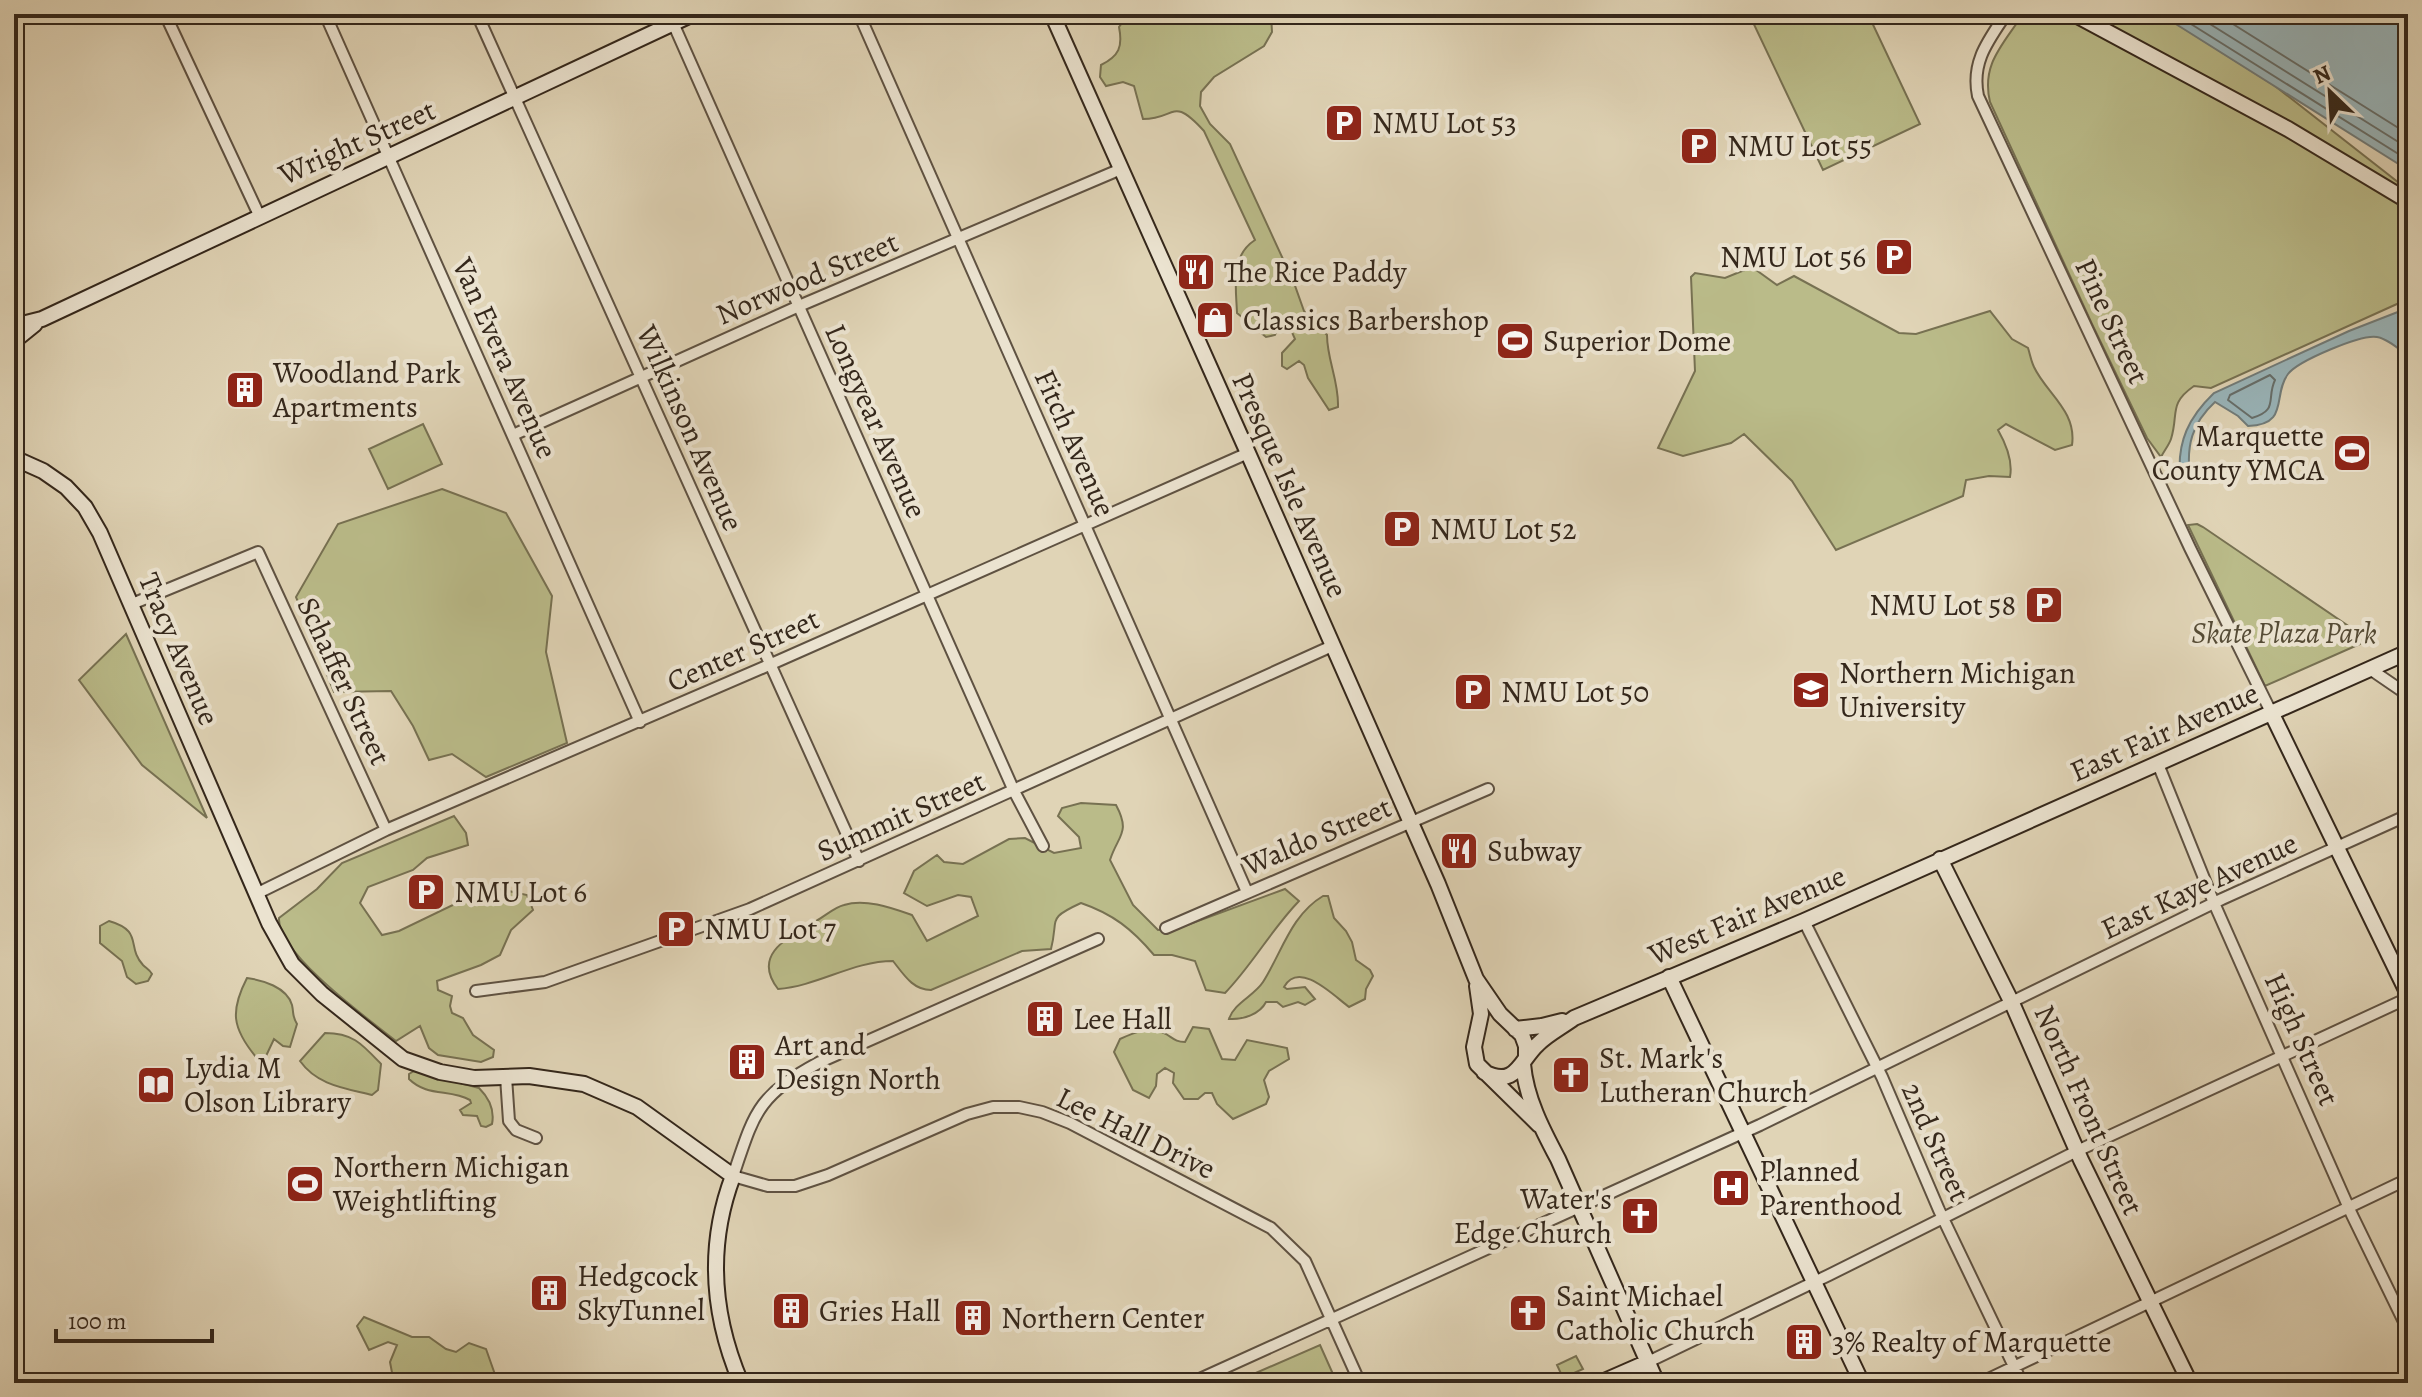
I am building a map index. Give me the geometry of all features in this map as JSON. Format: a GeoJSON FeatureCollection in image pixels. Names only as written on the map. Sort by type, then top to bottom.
{"type":"FeatureCollection","features":[{"type":"Feature","properties":{"kind":"street"},"geometry":{"type":"LineString","coordinates":[[165,14],[259,215]]}},
{"type":"Feature","properties":{"kind":"street","name":"Van Evera Avenue"},"geometry":{"type":"LineString","coordinates":[[325,14],[640,722]]}},
{"type":"Feature","properties":{"kind":"street","name":"Wilkinson Avenue"},"geometry":{"type":"LineString","coordinates":[[477,14],[859,861]]}},
{"type":"Feature","properties":{"kind":"street","name":"Wright Street"},"geometry":{"type":"LineString","coordinates":[[14,326],[42,319],[259,215],[517,98],[671,19],[693,14]]}},
{"type":"Feature","properties":{"kind":"street","name":"Fitch Avenue"},"geometry":{"type":"LineString","coordinates":[[859,14],[1247,892]]}},
{"type":"Feature","properties":{"kind":"street","name":"Presque Isle Avenue"},"geometry":{"type":"LineString","coordinates":[[1052,14],[1441,892],[1476,979],[1481,1014],[1474,1058],[1484,1072],[1539,1125]]}},
{"type":"Feature","properties":{"kind":"street","name":"Pine Street"},"geometry":{"type":"LineString","coordinates":[[2006,14],[1975,71],[1978,96],[2190,548],[2408,996]]}},
{"type":"Feature","properties":{"kind":"street"},"geometry":{"type":"LineString","coordinates":[[2074,14],[2288,129],[2408,201]]}},
{"type":"Feature","properties":{"kind":"street","name":"Longyear Avenue"},"geometry":{"type":"LineString","coordinates":[[671,19],[1014,791],[1043,846]]}},
{"type":"Feature","properties":{"kind":"street","name":"Norwood Street"},"geometry":{"type":"LineString","coordinates":[[513,435],[799,306],[1121,169]]}},
{"type":"Feature","properties":{"kind":"street","name":"Wright Street"},"geometry":{"type":"LineString","coordinates":[[14,341],[42,319]]}},
{"type":"Feature","properties":{"kind":"street","name":"Center Street"},"geometry":{"type":"LineString","coordinates":[[258,893],[386,830],[640,722],[1248,453]]}},
{"type":"Feature","properties":{"kind":"street","name":"Tracy Avenue"},"geometry":{"type":"LineString","coordinates":[[14,458],[56,479],[76,497],[100,533],[269,923],[292,964],[322,994],[403,1059],[440,1072],[474,1078],[529,1076],[584,1084],[637,1107],[733,1176]]}},
{"type":"Feature","properties":{"kind":"street","name":"Schaffer Street"},"geometry":{"type":"LineString","coordinates":[[132,604],[258,552],[386,830]]}},
{"type":"Feature","properties":{"kind":"street","name":"Summit Street"},"geometry":{"type":"LineString","coordinates":[[476,991],[545,982],[750,909],[1332,646]]}},
{"type":"Feature","properties":{"kind":"street","name":"East Fair Avenue"},"geometry":{"type":"LineString","coordinates":[[1940,859],[2408,652]]}},
{"type":"Feature","properties":{"kind":"street"},"geometry":{"type":"LineString","coordinates":[[2370,669],[2408,695]]}},
{"type":"Feature","properties":{"kind":"street","name":"High Street"},"geometry":{"type":"LineString","coordinates":[[2158,764],[2214,903],[2349,1206],[2408,1330]]}},
{"type":"Feature","properties":{"kind":"street","name":"Waldo Street"},"geometry":{"type":"LineString","coordinates":[[1166,928],[1488,789]]}},
{"type":"Feature","properties":{"kind":"street","name":"East Kaye Avenue"},"geometry":{"type":"LineString","coordinates":[[1191,1383],[1744,1132],[2214,903],[2408,815]]}},
{"type":"Feature","properties":{"kind":"street","name":"West Fair Avenue"},"geometry":{"type":"LineString","coordinates":[[1475,1041],[1491,1026],[1542,1026],[1574,1018],[1804,921],[1940,859]]}},
{"type":"Feature","properties":{"kind":"street","name":"North Front Street"},"geometry":{"type":"LineString","coordinates":[[1940,859],[2012,1003],[2077,1151],[2190,1383]]}},
{"type":"Feature","properties":{"kind":"street","name":"2nd Street"},"geometry":{"type":"LineString","coordinates":[[1804,921],[1877,1067],[1943,1218],[2022,1383]]}},
{"type":"Feature","properties":{"kind":"street"},"geometry":{"type":"LineString","coordinates":[[741,1383],[722,1326],[714,1268],[722,1206],[752,1119],[769,1095],[820,1062],[1098,939]]}},
{"type":"Feature","properties":{"kind":"street"},"geometry":{"type":"LineString","coordinates":[[1669,977],[1862,1383]]}},
{"type":"Feature","properties":{"kind":"street","name":"Presque Isle Avenue"},"geometry":{"type":"LineString","coordinates":[[1476,979],[1525,1040],[1524,1077],[1539,1125],[1558,1159],[1657,1383]]}},
{"type":"Feature","properties":{"kind":"street"},"geometry":{"type":"LineString","coordinates":[[1600,1383],[1815,1282],[2077,1151],[2408,996]]}},
{"type":"Feature","properties":{"kind":"street","name":"West Fair Avenue"},"geometry":{"type":"LineString","coordinates":[[1484,1072],[1495,1077],[1517,1072],[1546,1037],[1574,1018]]}},
{"type":"Feature","properties":{"kind":"street"},"geometry":{"type":"LineString","coordinates":[[506,1077],[509,1121],[516,1130],[536,1138]]}},
{"type":"Feature","properties":{"kind":"street","name":"Lee Hall Drive"},"geometry":{"type":"LineString","coordinates":[[733,1176],[768,1186],[795,1186],[828,1175],[967,1114],[993,1107],[1019,1107],[1042,1112],[1070,1123],[1271,1228],[1305,1261],[1360,1383]]}},
{"type":"Feature","properties":{"kind":"street"},"geometry":{"type":"LineString","coordinates":[[1980,1383],[2408,1179]]}},
{"type":"Feature","properties":{"kind":"green space"},"geometry":{"type":"Polygon","coordinates":[[[1129,14],[1271,14],[1272,32],[1264,46],[1214,77],[1201,92],[1200,106],[1210,124],[1230,144],[1304,311],[1327,335],[1338,407],[1329,410],[1299,361],[1287,369],[1282,366],[1282,353],[1295,339],[1287,321],[1280,323],[1275,335],[1266,337],[1237,313],[1238,263],[1255,240],[1204,131],[1179,111],[1143,119],[1134,86],[1123,82],[1106,86],[1100,77],[1101,65],[1118,50],[1119,27],[1129,14]]]}},
{"type":"Feature","properties":{"kind":"green space"},"geometry":{"type":"Polygon","coordinates":[[[1868,14],[1920,124],[1823,170],[1750,16],[1868,14]]]}},
{"type":"Feature","properties":{"kind":"green space"},"geometry":{"type":"Polygon","coordinates":[[[2023,14],[2047,14],[2062,18],[2064,14],[2161,14],[2275,86],[2408,190],[2408,299],[2211,388],[2194,386],[2177,404],[2171,439],[2161,457],[2147,438],[2092,324],[1990,102],[1991,66],[2001,45],[2023,14]]]}},
{"type":"Feature","properties":{"kind":"green space"},"geometry":{"type":"Polygon","coordinates":[[[1752,267],[1777,285],[1794,276],[1899,333],[1916,334],[1990,311],[2012,339],[2028,348],[2039,376],[2070,422],[2072,445],[2055,450],[2006,424],[1998,430],[2008,453],[2010,477],[1989,476],[1966,480],[1963,496],[1836,550],[1792,481],[1744,434],[1731,443],[1683,456],[1658,448],[1695,371],[1691,277],[1695,273],[1725,278],[1752,267]]]}},
{"type":"Feature","properties":{"kind":"green space"},"geometry":{"type":"Polygon","coordinates":[[[423,424],[442,464],[388,489],[369,449],[423,424]]]}},
{"type":"Feature","properties":{"kind":"green space"},"geometry":{"type":"Polygon","coordinates":[[[442,489],[506,513],[552,596],[546,652],[567,743],[486,777],[452,754],[429,760],[391,691],[334,692],[296,597],[338,524],[442,489]]]}},
{"type":"Feature","properties":{"kind":"green space","name":"Skate Plaza Park"},"geometry":{"type":"Polygon","coordinates":[[[2197,524],[2369,640],[2265,686],[2188,525],[2197,524]]]}},
{"type":"Feature","properties":{"kind":"green space"},"geometry":{"type":"Polygon","coordinates":[[[126,634],[207,818],[142,765],[79,680],[126,634]]]}},
{"type":"Feature","properties":{"kind":"green space"},"geometry":{"type":"Polygon","coordinates":[[[1081,803],[1116,805],[1123,828],[1110,860],[1133,905],[1158,930],[1179,928],[1285,889],[1299,901],[1225,993],[1206,990],[1195,961],[1172,955],[1154,955],[1121,923],[1081,903],[1058,916],[1051,949],[1022,951],[931,990],[914,985],[893,961],[864,965],[778,989],[769,966],[777,948],[795,933],[844,905],[869,903],[912,915],[927,941],[978,916],[971,897],[958,895],[927,906],[904,893],[914,871],[937,855],[944,862],[963,864],[1009,839],[1025,838],[1054,853],[1081,848],[1079,837],[1058,816],[1062,808],[1081,803]]]}},
{"type":"Feature","properties":{"kind":"green space"},"geometry":{"type":"Polygon","coordinates":[[[454,816],[466,833],[468,845],[427,858],[413,870],[368,887],[360,903],[382,935],[399,931],[490,887],[527,895],[533,910],[511,930],[500,955],[437,981],[438,990],[452,996],[452,1013],[463,1018],[473,1035],[494,1050],[493,1057],[481,1062],[438,1055],[429,1048],[420,1026],[396,1041],[346,1002],[308,966],[292,949],[282,932],[279,918],[317,889],[342,863],[454,816]]]}},
{"type":"Feature","properties":{"kind":"green space"},"geometry":{"type":"Polygon","coordinates":[[[1323,896],[1328,896],[1334,918],[1352,942],[1356,960],[1373,976],[1365,999],[1349,1007],[1316,982],[1298,977],[1284,987],[1305,987],[1315,999],[1305,1005],[1298,1002],[1283,1007],[1277,1002],[1266,1002],[1260,1010],[1250,1015],[1229,1019],[1235,1008],[1263,982],[1303,913],[1323,896]]]}},
{"type":"Feature","properties":{"kind":"green space"},"geometry":{"type":"Polygon","coordinates":[[[109,921],[120,925],[131,935],[138,958],[152,974],[148,981],[136,984],[127,977],[122,961],[100,943],[100,926],[109,921]]]}},
{"type":"Feature","properties":{"kind":"green space"},"geometry":{"type":"Polygon","coordinates":[[[247,978],[273,986],[289,999],[297,1024],[290,1047],[274,1039],[266,1056],[256,1057],[248,1047],[236,1019],[238,1000],[247,978]]]}},
{"type":"Feature","properties":{"kind":"green space"},"geometry":{"type":"Polygon","coordinates":[[[1193,1027],[1209,1029],[1222,1059],[1235,1060],[1247,1040],[1287,1048],[1289,1059],[1269,1071],[1264,1080],[1269,1097],[1266,1104],[1233,1119],[1217,1104],[1212,1093],[1205,1093],[1198,1099],[1184,1099],[1173,1083],[1174,1073],[1165,1068],[1157,1074],[1156,1086],[1149,1098],[1133,1090],[1114,1052],[1120,1039],[1137,1032],[1155,1030],[1185,1042],[1193,1027]]]}},
{"type":"Feature","properties":{"kind":"green space"},"geometry":{"type":"Polygon","coordinates":[[[325,1033],[343,1035],[356,1041],[381,1064],[378,1090],[372,1095],[341,1087],[307,1069],[300,1061],[325,1033]]]}},
{"type":"Feature","properties":{"kind":"green space"},"geometry":{"type":"Polygon","coordinates":[[[414,1071],[479,1088],[490,1104],[492,1124],[481,1126],[477,1116],[463,1115],[460,1110],[471,1103],[470,1100],[416,1085],[409,1079],[409,1074],[414,1071]]]}},
{"type":"Feature","properties":{"kind":"green space"},"geometry":{"type":"Polygon","coordinates":[[[364,1317],[412,1337],[429,1337],[456,1352],[469,1343],[486,1349],[498,1383],[394,1383],[390,1362],[397,1345],[388,1342],[369,1350],[357,1326],[364,1317]]]}},
{"type":"Feature","properties":{"kind":"green space"},"geometry":{"type":"Polygon","coordinates":[[[1320,1345],[1337,1383],[1233,1383],[1320,1345]]]}},
{"type":"Feature","properties":{"kind":"green space"},"geometry":{"type":"Polygon","coordinates":[[[1576,1356],[1583,1369],[1563,1378],[1557,1365],[1576,1356]]]}},
{"type":"Feature","properties":{"kind":"water"},"geometry":{"type":"Polygon","coordinates":[[[2161,14],[2408,14],[2408,170],[2171,21],[2161,14]]]}},
{"type":"Feature","properties":{"kind":"water"},"geometry":{"type":"Polygon","coordinates":[[[2408,308],[2408,356],[2389,342],[2369,337],[2316,356],[2288,374],[2275,415],[2261,424],[2248,426],[2215,402],[2201,418],[2192,436],[2190,476],[2180,477],[2186,430],[2214,393],[2349,331],[2408,308]]]}},
{"type":"Feature","properties":{"kind":"place","name":"NMU Lot 53"},"geometry":{"type":"Point","coordinates":[1344,123]}},
{"type":"Feature","properties":{"kind":"place","name":"NMU Lot 55"},"geometry":{"type":"Point","coordinates":[1699,146]}},
{"type":"Feature","properties":{"kind":"place","name":"NMU Lot 56"},"geometry":{"type":"Point","coordinates":[1894,257]}},
{"type":"Feature","properties":{"kind":"place","name":"The Rice Paddy"},"geometry":{"type":"Point","coordinates":[1196,272]}},
{"type":"Feature","properties":{"kind":"place","name":"Classics Barbershop"},"geometry":{"type":"Point","coordinates":[1215,320]}},
{"type":"Feature","properties":{"kind":"place","name":"Superior Dome"},"geometry":{"type":"Point","coordinates":[1515,341]}},
{"type":"Feature","properties":{"kind":"place","name":"Woodland Park Apartments"},"geometry":{"type":"Point","coordinates":[245,390]}},
{"type":"Feature","properties":{"kind":"place","name":"Marquette County YMCA"},"geometry":{"type":"Point","coordinates":[2352,453]}},
{"type":"Feature","properties":{"kind":"place","name":"NMU Lot 52"},"geometry":{"type":"Point","coordinates":[1402,529]}},
{"type":"Feature","properties":{"kind":"place","name":"NMU Lot 58"},"geometry":{"type":"Point","coordinates":[2044,605]}},
{"type":"Feature","properties":{"kind":"place","name":"Northern Michigan University"},"geometry":{"type":"Point","coordinates":[1811,690]}},
{"type":"Feature","properties":{"kind":"place","name":"NMU Lot 50"},"geometry":{"type":"Point","coordinates":[1473,692]}},
{"type":"Feature","properties":{"kind":"place","name":"Subway"},"geometry":{"type":"Point","coordinates":[1459,851]}},
{"type":"Feature","properties":{"kind":"place","name":"NMU Lot 6"},"geometry":{"type":"Point","coordinates":[426,892]}},
{"type":"Feature","properties":{"kind":"place","name":"NMU Lot 7"},"geometry":{"type":"Point","coordinates":[676,929]}},
{"type":"Feature","properties":{"kind":"place","name":"Lee Hall"},"geometry":{"type":"Point","coordinates":[1045,1019]}},
{"type":"Feature","properties":{"kind":"place","name":"Art and Design North"},"geometry":{"type":"Point","coordinates":[747,1062]}},
{"type":"Feature","properties":{"kind":"place","name":"St. Mark's Lutheran Church"},"geometry":{"type":"Point","coordinates":[1571,1075]}},
{"type":"Feature","properties":{"kind":"place","name":"Lydia M Olson Library"},"geometry":{"type":"Point","coordinates":[156,1085]}},
{"type":"Feature","properties":{"kind":"place","name":"Northern Michigan Weightlifting"},"geometry":{"type":"Point","coordinates":[305,1184]}},
{"type":"Feature","properties":{"kind":"place","name":"Planned Parenthood"},"geometry":{"type":"Point","coordinates":[1731,1188]}},
{"type":"Feature","properties":{"kind":"place","name":"Water's Edge Church"},"geometry":{"type":"Point","coordinates":[1640,1216]}},
{"type":"Feature","properties":{"kind":"place","name":"Hedgcock SkyTunnel"},"geometry":{"type":"Point","coordinates":[549,1293]}},
{"type":"Feature","properties":{"kind":"place","name":"Gries Hall"},"geometry":{"type":"Point","coordinates":[791,1311]}},
{"type":"Feature","properties":{"kind":"place","name":"Saint Michael Catholic Church"},"geometry":{"type":"Point","coordinates":[1528,1313]}},
{"type":"Feature","properties":{"kind":"place","name":"Northern Center"},"geometry":{"type":"Point","coordinates":[973,1318]}},
{"type":"Feature","properties":{"kind":"place","name":"3% Realty of Marquette"},"geometry":{"type":"Point","coordinates":[1804,1342]}}]}
